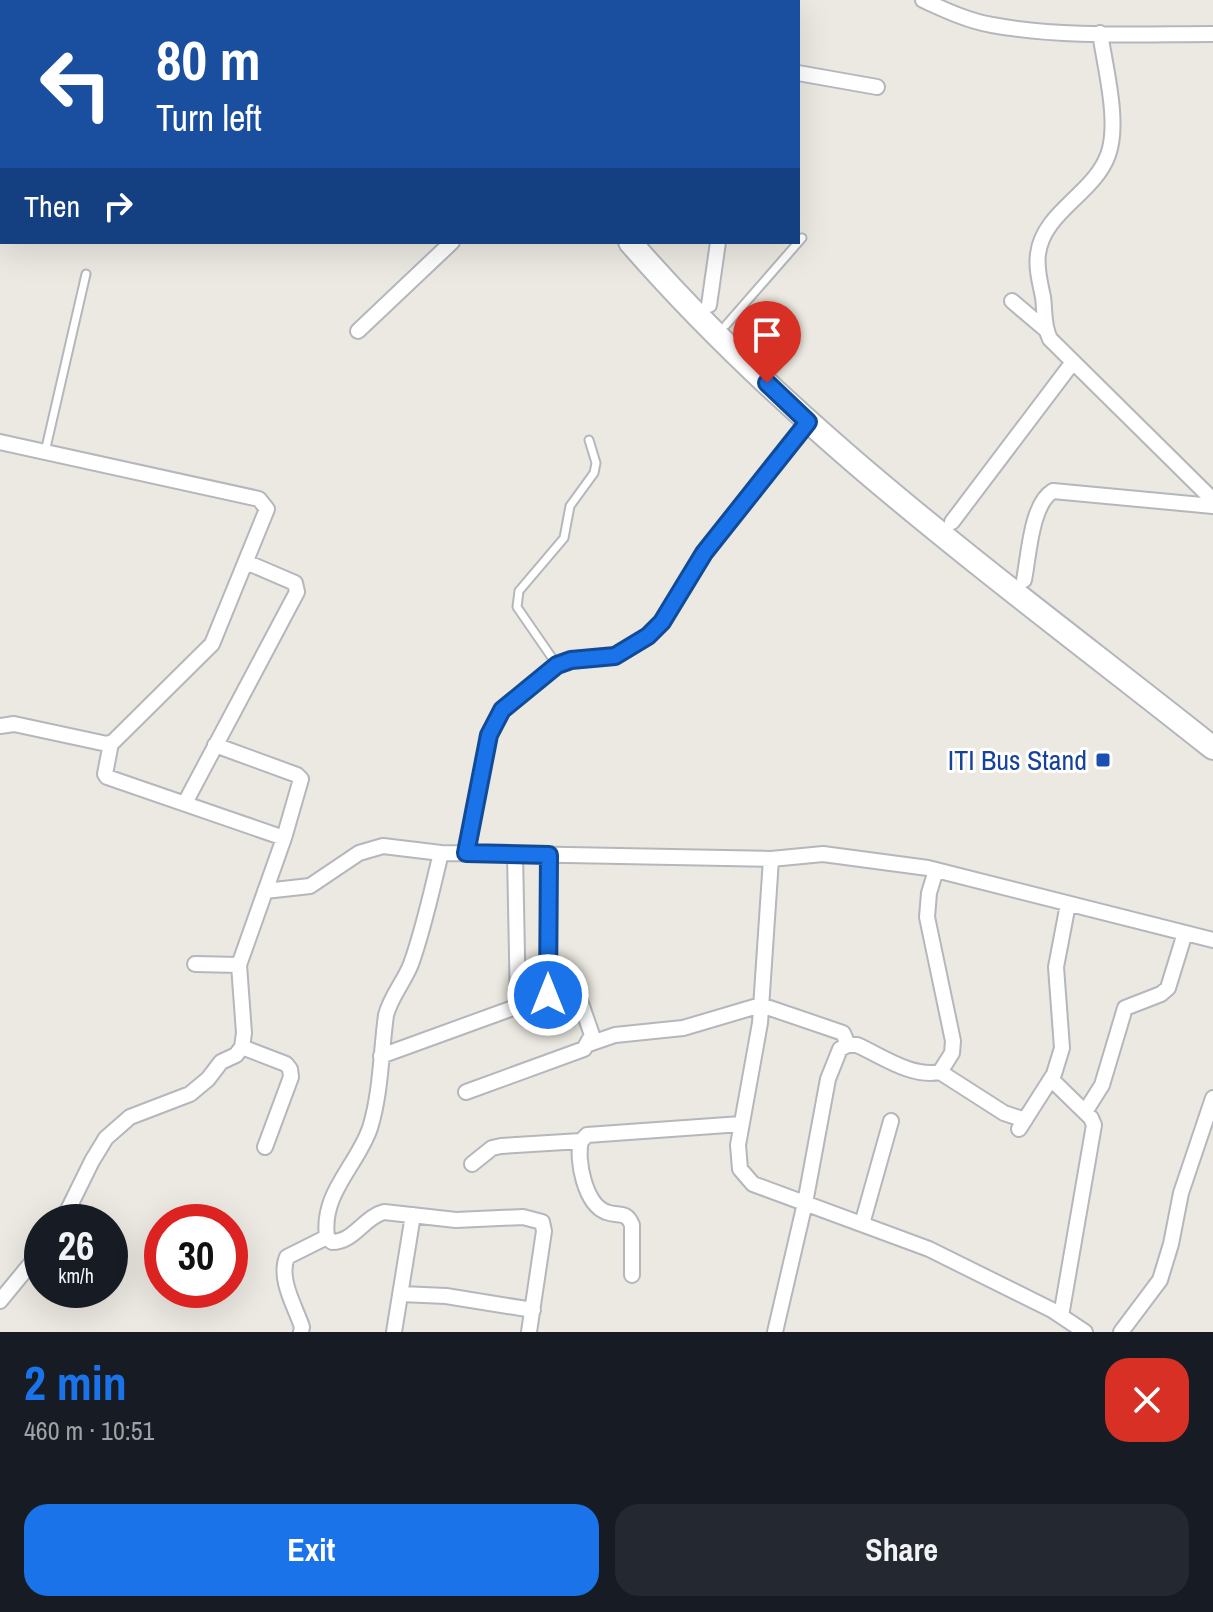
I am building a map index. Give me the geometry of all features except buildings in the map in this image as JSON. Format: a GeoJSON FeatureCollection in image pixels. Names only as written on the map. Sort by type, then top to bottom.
{"type":"FeatureCollection","features":[{"type":"Feature","properties":{"kind":"street"},"geometry":{"type":"LineString","coordinates":[[923,0],[970,20],[991,25],[1047,31],[1213,34]]}},
{"type":"Feature","properties":{"kind":"street"},"geometry":{"type":"LineString","coordinates":[[1100,33],[1113,133],[1110,152],[1093,182],[1042,236],[1037,262],[1045,329],[1050,339],[1213,500]]}},
{"type":"Feature","properties":{"kind":"street"},"geometry":{"type":"LineString","coordinates":[[800,73],[877,87]]}},
{"type":"Feature","properties":{"kind":"street"},"geometry":{"type":"LineString","coordinates":[[358,331],[450,244]]}},
{"type":"Feature","properties":{"kind":"street"},"geometry":{"type":"LineString","coordinates":[[632,244],[725,344],[887,490],[1212,739]]}},
{"type":"Feature","properties":{"kind":"street"},"geometry":{"type":"LineString","coordinates":[[652,244],[726,325],[816,412],[1024,580],[1212,739]]}},
{"type":"Feature","properties":{"kind":"street"},"geometry":{"type":"LineString","coordinates":[[709,305],[718,244]]}},
{"type":"Feature","properties":{"kind":"street"},"geometry":{"type":"LineString","coordinates":[[1012,301],[1045,329]]}},
{"type":"Feature","properties":{"kind":"street"},"geometry":{"type":"LineString","coordinates":[[952,522],[1073,362]]}},
{"type":"Feature","properties":{"kind":"street"},"geometry":{"type":"LineString","coordinates":[[466,853],[489,735],[502,710],[557,665],[571,660],[615,656],[648,636],[662,622],[704,553],[808,422]]}},
{"type":"Feature","properties":{"kind":"street"},"geometry":{"type":"LineString","coordinates":[[0,442],[259,499],[267,509],[212,644],[111,743],[105,774],[284,838]]}},
{"type":"Feature","properties":{"kind":"street"},"geometry":{"type":"LineString","coordinates":[[1024,580],[1038,507],[1045,496],[1053,491],[1213,506]]}},
{"type":"Feature","properties":{"kind":"street"},"geometry":{"type":"LineString","coordinates":[[185,803],[297,592],[295,583],[246,562]]}},
{"type":"Feature","properties":{"kind":"street"},"geometry":{"type":"LineString","coordinates":[[0,726],[14,724],[111,743]]}},
{"type":"Feature","properties":{"kind":"street"},"geometry":{"type":"LineString","coordinates":[[71,1204],[106,1138],[130,1117],[190,1094],[208,1079],[221,1062],[236,1055],[242,1047],[244,1033],[239,965],[284,838],[301,779],[215,745]]}},
{"type":"Feature","properties":{"kind":"street"},"geometry":{"type":"LineString","coordinates":[[265,891],[310,886],[359,853],[383,846],[441,853],[549,855],[771,859],[823,854],[936,870],[1213,940]]}},
{"type":"Feature","properties":{"kind":"street"},"geometry":{"type":"LineString","coordinates":[[441,853],[409,969],[390,1000],[371,1125],[331,1199],[326,1215],[327,1237],[332,1242],[340,1242],[375,1214],[384,1212],[456,1220],[523,1217],[542,1222],[544,1231],[529,1332]]}},
{"type":"Feature","properties":{"kind":"street"},"geometry":{"type":"LineString","coordinates":[[515,854],[518,1006]]}},
{"type":"Feature","properties":{"kind":"street"},"geometry":{"type":"LineString","coordinates":[[548,995],[549,855]]}},
{"type":"Feature","properties":{"kind":"street"},"geometry":{"type":"LineString","coordinates":[[771,859],[759,1036],[737,1157],[745,1177],[768,1192],[929,1249],[1061,1316],[1085,1332]]}},
{"type":"Feature","properties":{"kind":"street"},"geometry":{"type":"LineString","coordinates":[[936,870],[929,893],[927,917],[953,1041],[952,1053],[940,1072]]}},
{"type":"Feature","properties":{"kind":"street"},"geometry":{"type":"LineString","coordinates":[[775,1332],[805,1203],[828,1079],[840,1049],[857,1045],[916,1072],[940,1072],[1022,1125],[1051,1079],[1062,1048],[1056,967],[1068,904]]}},
{"type":"Feature","properties":{"kind":"street"},"geometry":{"type":"LineString","coordinates":[[1085,1112],[1102,1085],[1125,1008],[1161,994],[1168,988],[1185,933]]}},
{"type":"Feature","properties":{"kind":"street"},"geometry":{"type":"LineString","coordinates":[[195,964],[239,965]]}},
{"type":"Feature","properties":{"kind":"street"},"geometry":{"type":"LineString","coordinates":[[381,1056],[568,988],[576,989],[592,1035],[589,1044]]}},
{"type":"Feature","properties":{"kind":"street"},"geometry":{"type":"LineString","coordinates":[[466,1092],[615,1035],[683,1028],[761,1005],[843,1033],[848,1045]]}},
{"type":"Feature","properties":{"kind":"street"},"geometry":{"type":"LineString","coordinates":[[242,1047],[286,1064],[290,1069],[291,1077],[265,1147]]}},
{"type":"Feature","properties":{"kind":"street"},"geometry":{"type":"LineString","coordinates":[[1051,1079],[1094,1125],[1061,1316]]}},
{"type":"Feature","properties":{"kind":"street"},"geometry":{"type":"LineString","coordinates":[[1121,1332],[1154,1290],[1164,1268],[1178,1201],[1213,1098]]}},
{"type":"Feature","properties":{"kind":"street"},"geometry":{"type":"LineString","coordinates":[[862,1224],[891,1121]]}},
{"type":"Feature","properties":{"kind":"street"},"geometry":{"type":"LineString","coordinates":[[632,1275],[632,1225],[629,1218],[601,1210],[592,1197],[583,1180],[581,1141],[587,1135],[741,1124]]}},
{"type":"Feature","properties":{"kind":"street"},"geometry":{"type":"LineString","coordinates":[[472,1164],[492,1148],[501,1146],[581,1141]]}},
{"type":"Feature","properties":{"kind":"street"},"geometry":{"type":"LineString","coordinates":[[394,1332],[413,1215]]}},
{"type":"Feature","properties":{"kind":"street"},"geometry":{"type":"LineString","coordinates":[[301,1332],[283,1266],[287,1257],[327,1237]]}},
{"type":"Feature","properties":{"kind":"street"},"geometry":{"type":"LineString","coordinates":[[0,1301],[24,1272]]}},
{"type":"Feature","properties":{"kind":"street"},"geometry":{"type":"LineString","coordinates":[[401,1294],[446,1296],[533,1310]]}},
{"type":"Feature","properties":{"kind":"lane"},"geometry":{"type":"LineString","coordinates":[[726,325],[797,244]]}},
{"type":"Feature","properties":{"kind":"lane"},"geometry":{"type":"LineString","coordinates":[[45,452],[86,274]]}},
{"type":"Feature","properties":{"kind":"lane"},"geometry":{"type":"LineString","coordinates":[[557,665],[517,607],[516,599],[519,591],[564,538],[570,506],[594,473],[596,463],[589,440]]}},
{"type":"Feature","properties":{"kind":"place","name":"ITI Bus Stand"},"geometry":{"type":"Point","coordinates":[1103,760]}},
{"type":"Feature","properties":{"kind":"route"},"geometry":{"type":"LineString","coordinates":[[548,995],[549,855],[466,853],[494,721],[502,710],[557,665],[571,660],[615,656],[648,636],[662,622],[704,553],[808,422],[767,383]]}}]}
